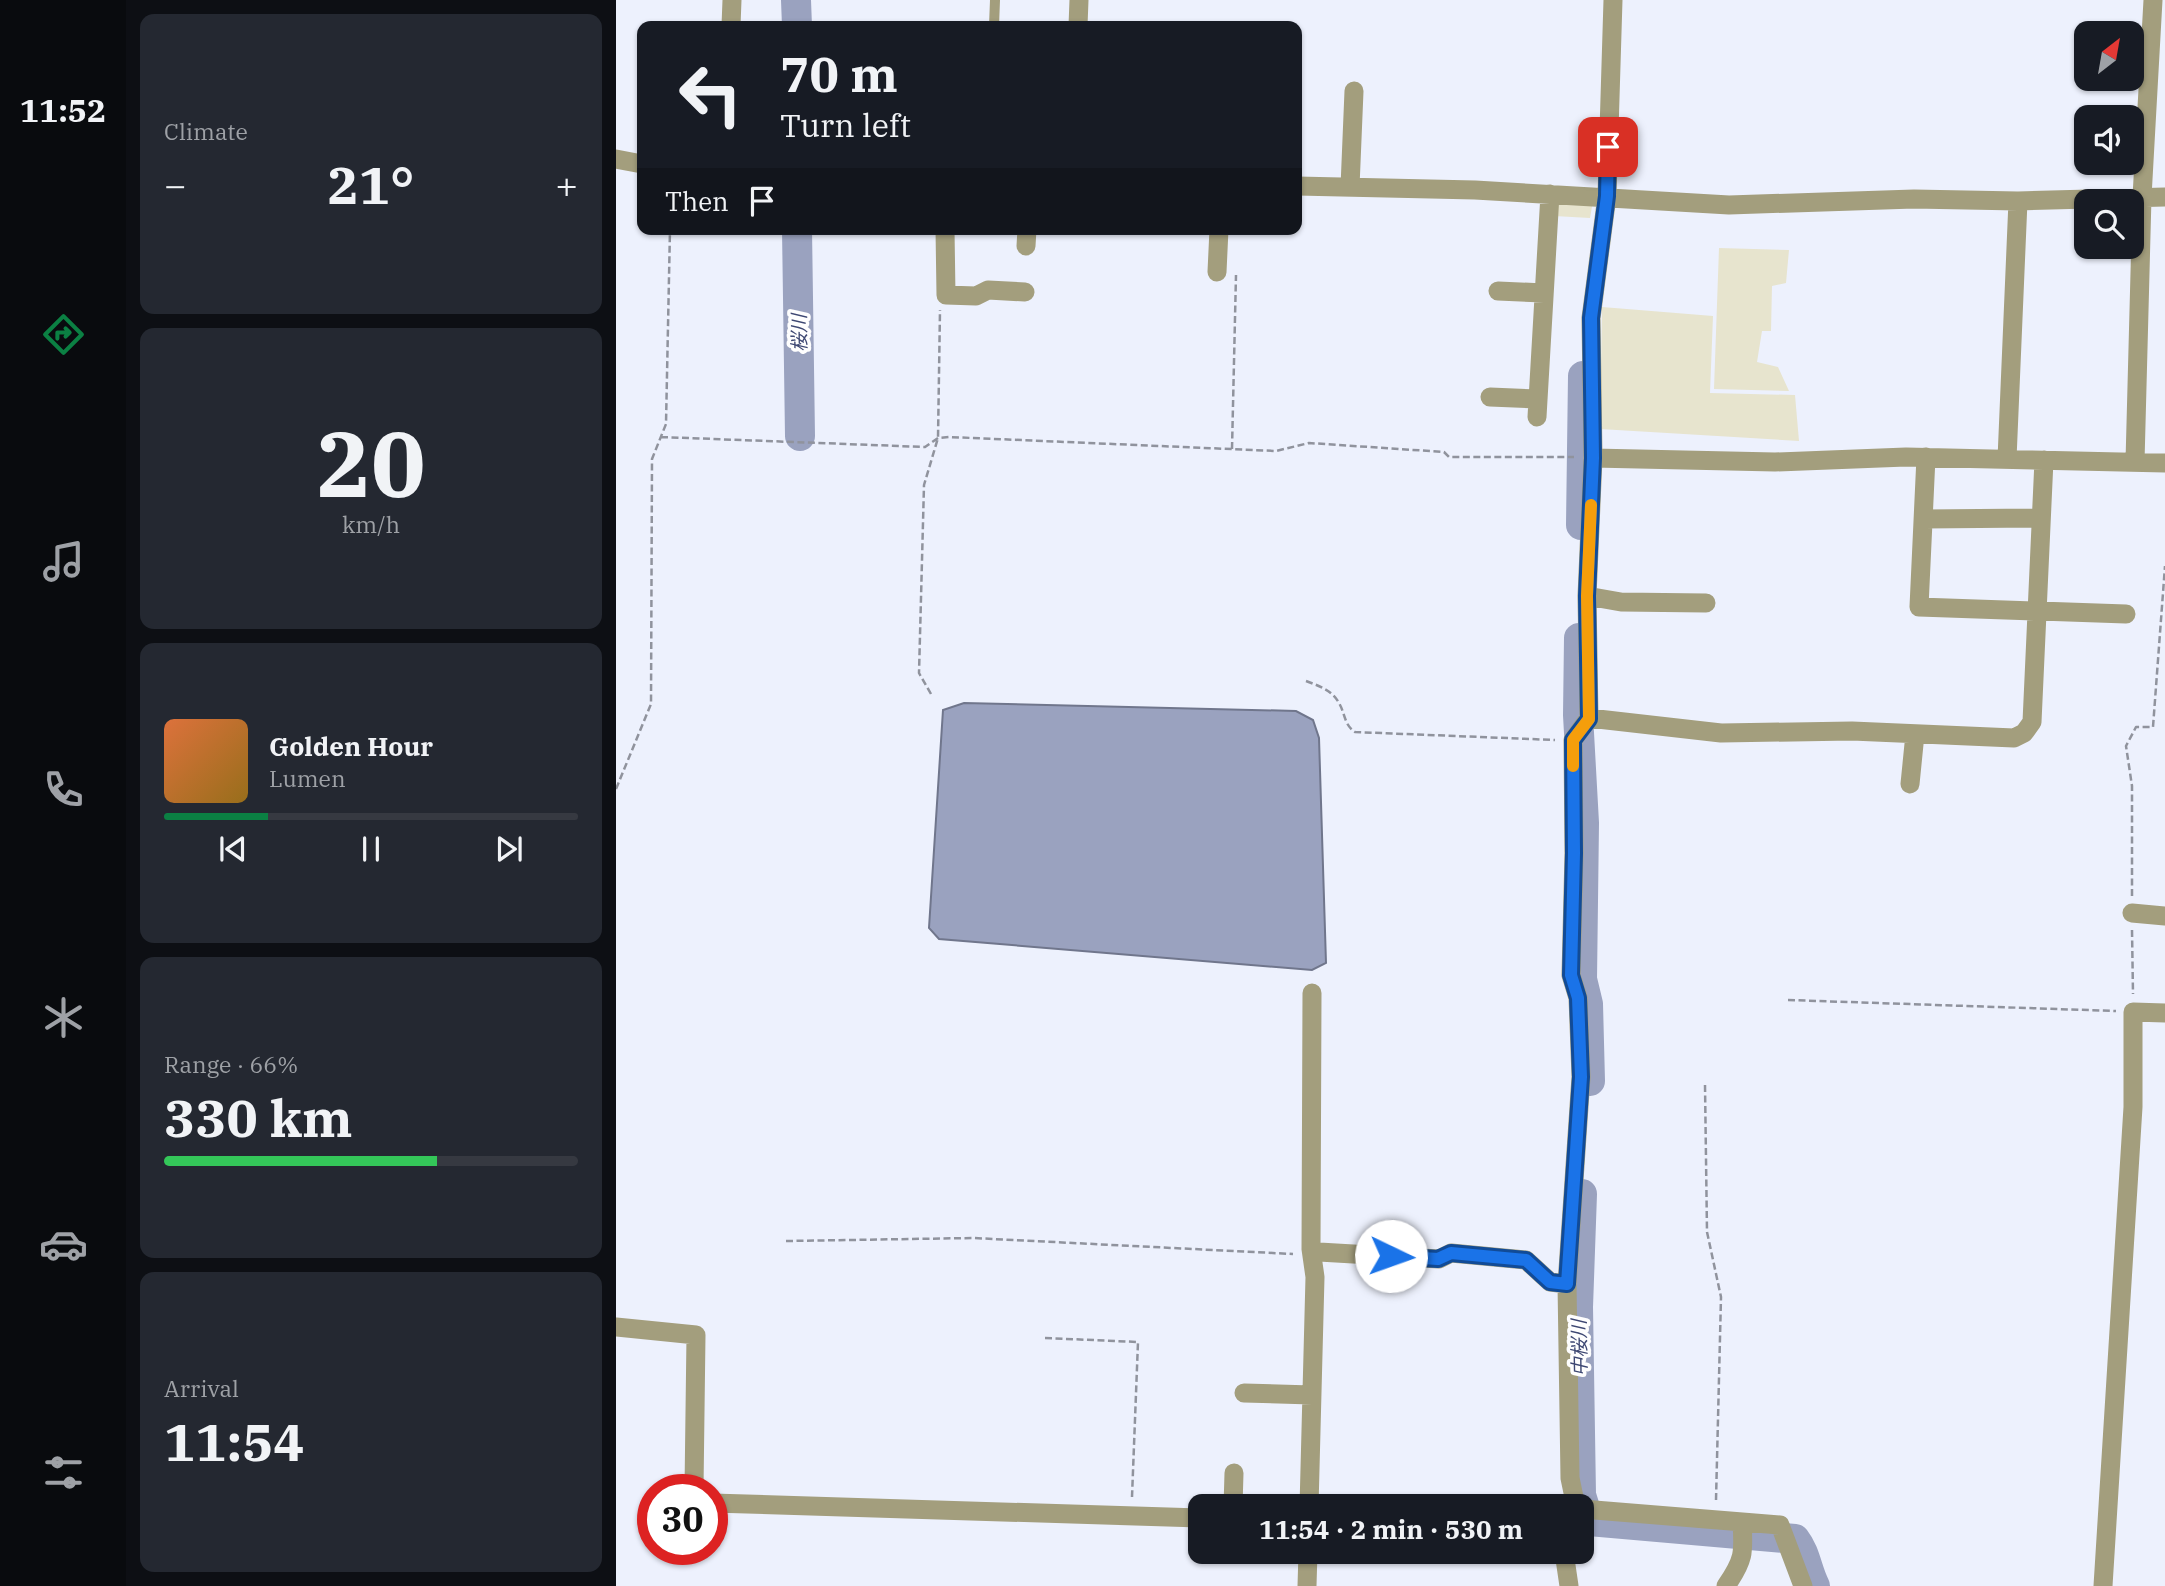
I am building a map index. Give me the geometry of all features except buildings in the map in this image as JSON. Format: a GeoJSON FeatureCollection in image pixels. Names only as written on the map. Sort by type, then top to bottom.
{"type":"FeatureCollection","features":[{"type":"Feature","properties":{"kind":"street"},"geometry":{"type":"LineString","coordinates":[[731,21],[732,0]]}},
{"type":"Feature","properties":{"kind":"street"},"geometry":{"type":"LineString","coordinates":[[1078,21],[1079,0]]}},
{"type":"Feature","properties":{"kind":"street"},"geometry":{"type":"LineString","coordinates":[[1577,1494],[1570,1478],[1567,1284],[1581,1077],[1578,998],[1571,975],[1574,853],[1587,596],[1586,458],[1591,318],[1607,196],[1613,0]]}},
{"type":"Feature","properties":{"kind":"street"},"geometry":{"type":"LineString","coordinates":[[2142,189],[2153,0]]}},
{"type":"Feature","properties":{"kind":"street"},"geometry":{"type":"LineString","coordinates":[[1350,187],[1354,91]]}},
{"type":"Feature","properties":{"kind":"street"},"geometry":{"type":"LineString","coordinates":[[616,159],[637,163]]}},
{"type":"Feature","properties":{"kind":"street"},"geometry":{"type":"LineString","coordinates":[[1302,186],[1607,196],[1729,205],[1914,199],[2074,199]]}},
{"type":"Feature","properties":{"kind":"street"},"geometry":{"type":"LineString","coordinates":[[1490,397],[1538,408],[1550,194]]}},
{"type":"Feature","properties":{"kind":"street"},"geometry":{"type":"LineString","coordinates":[[2144,197],[2165,197]]}},
{"type":"Feature","properties":{"kind":"street"},"geometry":{"type":"LineString","coordinates":[[2007,459],[2018,201]]}},
{"type":"Feature","properties":{"kind":"street"},"geometry":{"type":"LineString","coordinates":[[945,235],[946,295],[976,296],[988,290],[1026,292]]}},
{"type":"Feature","properties":{"kind":"street"},"geometry":{"type":"LineString","coordinates":[[1220,235],[1227,271]]}},
{"type":"Feature","properties":{"kind":"street"},"geometry":{"type":"LineString","coordinates":[[2135,462],[2140,259]]}},
{"type":"Feature","properties":{"kind":"street"},"geometry":{"type":"LineString","coordinates":[[1497,291],[1544,293]]}},
{"type":"Feature","properties":{"kind":"street"},"geometry":{"type":"LineString","coordinates":[[1586,458],[1775,462],[1926,457],[2165,463]]}},
{"type":"Feature","properties":{"kind":"street"},"geometry":{"type":"LineString","coordinates":[[1926,457],[1919,607],[2126,614]]}},
{"type":"Feature","properties":{"kind":"street"},"geometry":{"type":"LineString","coordinates":[[1581,730],[1721,733],[1852,731],[2014,738],[2024,733],[2032,722],[2044,460]]}},
{"type":"Feature","properties":{"kind":"street"},"geometry":{"type":"LineString","coordinates":[[1924,519],[2041,518]]}},
{"type":"Feature","properties":{"kind":"street"},"geometry":{"type":"LineString","coordinates":[[1587,596],[1621,602],[1706,603]]}},
{"type":"Feature","properties":{"kind":"street"},"geometry":{"type":"LineString","coordinates":[[1910,784],[1915,734]]}},
{"type":"Feature","properties":{"kind":"street"},"geometry":{"type":"LineString","coordinates":[[2132,913],[2165,916]]}},
{"type":"Feature","properties":{"kind":"street"},"geometry":{"type":"LineString","coordinates":[[1309,1494],[1315,1277],[1312,1255],[1312,993]]}},
{"type":"Feature","properties":{"kind":"street"},"geometry":{"type":"LineString","coordinates":[[2103,1586],[2133,1107],[2133,1012],[2165,1013]]}},
{"type":"Feature","properties":{"kind":"street"},"geometry":{"type":"LineString","coordinates":[[1312,1255],[1319,1252],[1438,1259],[1451,1253],[1526,1260],[1550,1282],[1567,1284]]}},
{"type":"Feature","properties":{"kind":"street"},"geometry":{"type":"LineString","coordinates":[[616,1327],[696,1335],[694,1474]]}},
{"type":"Feature","properties":{"kind":"street"},"geometry":{"type":"LineString","coordinates":[[1244,1393],[1312,1395]]}},
{"type":"Feature","properties":{"kind":"street"},"geometry":{"type":"LineString","coordinates":[[1233,1494],[1234,1473]]}},
{"type":"Feature","properties":{"kind":"street"},"geometry":{"type":"LineString","coordinates":[[728,1503],[1188,1518]]}},
{"type":"Feature","properties":{"kind":"street"},"geometry":{"type":"LineString","coordinates":[[1594,1510],[1715,1520],[1742,1528],[1780,1525],[1803,1586]]}},
{"type":"Feature","properties":{"kind":"street"},"geometry":{"type":"LineString","coordinates":[[1726,1586],[1741,1565],[1742,1528]]}},
{"type":"Feature","properties":{"kind":"street"},"geometry":{"type":"LineString","coordinates":[[1307,1586],[1308,1564]]}},
{"type":"Feature","properties":{"kind":"street"},"geometry":{"type":"LineString","coordinates":[[1566,1564],[1569,1586]]}},
{"type":"Feature","properties":{"kind":"lane"},"geometry":{"type":"LineString","coordinates":[[994,21],[996,0]]}},
{"type":"Feature","properties":{"kind":"path"},"geometry":{"type":"LineString","coordinates":[[616,789],[651,704],[652,459],[666,424],[670,235]]}},
{"type":"Feature","properties":{"kind":"path"},"geometry":{"type":"LineString","coordinates":[[1227,271],[1232,449]]}},
{"type":"Feature","properties":{"kind":"path"},"geometry":{"type":"LineString","coordinates":[[931,694],[919,673],[924,485],[938,438],[940,303],[946,295]]}},
{"type":"Feature","properties":{"kind":"path"},"geometry":{"type":"LineString","coordinates":[[661,437],[925,447],[938,438],[949,437],[1276,451],[1309,443],[1444,452],[1448,457],[1586,458]]}},
{"type":"Feature","properties":{"kind":"path"},"geometry":{"type":"LineString","coordinates":[[1788,1000],[2133,1012],[2132,786],[2126,746],[2136,726],[2152,727],[2165,566]]}},
{"type":"Feature","properties":{"kind":"path"},"geometry":{"type":"LineString","coordinates":[[1306,681],[1332,694],[1341,705],[1350,729],[1355,732],[1581,730]]}},
{"type":"Feature","properties":{"kind":"path"},"geometry":{"type":"LineString","coordinates":[[1705,1085],[1707,1232],[1721,1297],[1715,1520]]}},
{"type":"Feature","properties":{"kind":"path"},"geometry":{"type":"LineString","coordinates":[[786,1241],[973,1238],[1312,1255]]}},
{"type":"Feature","properties":{"kind":"path"},"geometry":{"type":"LineString","coordinates":[[1045,1338],[1138,1342],[1131,1516]]}},
{"type":"Feature","properties":{"kind":"shaded area"},"geometry":{"type":"Polygon","coordinates":[[[1555,198],[1593,201],[1590,218],[1554,216],[1555,198]]]}},
{"type":"Feature","properties":{"kind":"shaded area"},"geometry":{"type":"Polygon","coordinates":[[[1719,248],[1789,250],[1786,283],[1772,286],[1771,331],[1762,331],[1757,362],[1778,367],[1789,391],[1714,389],[1719,248]]]}},
{"type":"Feature","properties":{"kind":"shaded area"},"geometry":{"type":"Polygon","coordinates":[[[1602,307],[1713,316],[1710,393],[1795,395],[1799,441],[1600,429],[1602,307]]]}},
{"type":"Feature","properties":{"kind":"water"},"geometry":{"type":"Polygon","coordinates":[[[964,703],[1296,711],[1313,720],[1319,738],[1326,963],[1312,970],[939,939],[929,928],[943,710],[964,703]]]}},
{"type":"Feature","properties":{"kind":"waterway","name":"桜川"},"geometry":{"type":"LineString","coordinates":[[796,0],[797,21]]}},
{"type":"Feature","properties":{"kind":"waterway","name":"桜川"},"geometry":{"type":"LineString","coordinates":[[797,235],[800,436]]}},
{"type":"Feature","properties":{"kind":"waterway","name":"中桜川"},"geometry":{"type":"LineString","coordinates":[[1581,525],[1583,376]]}},
{"type":"Feature","properties":{"kind":"waterway","name":"中桜川"},"geometry":{"type":"LineString","coordinates":[[1579,638],[1578,715],[1584,823],[1582,979],[1588,1004],[1590,1081]]}},
{"type":"Feature","properties":{"kind":"waterway","name":"中桜川"},"geometry":{"type":"LineString","coordinates":[[1582,1194],[1578,1307],[1581,1495],[1589,1521],[1795,1539],[1802,1550],[1815,1586]]}},
{"type":"Feature","properties":{"kind":"slow traffic"},"geometry":{"type":"LineString","coordinates":[[1573,766],[1573,740],[1589,719],[1587,596],[1591,505]]}},
{"type":"Feature","properties":{"kind":"route"},"geometry":{"type":"LineString","coordinates":[[1391,1256],[1438,1259],[1451,1253],[1526,1260],[1550,1282],[1567,1284],[1581,1077],[1578,998],[1571,975],[1573,740],[1589,719],[1587,596],[1593,458],[1591,318],[1607,196],[1608,147]]}}]}
